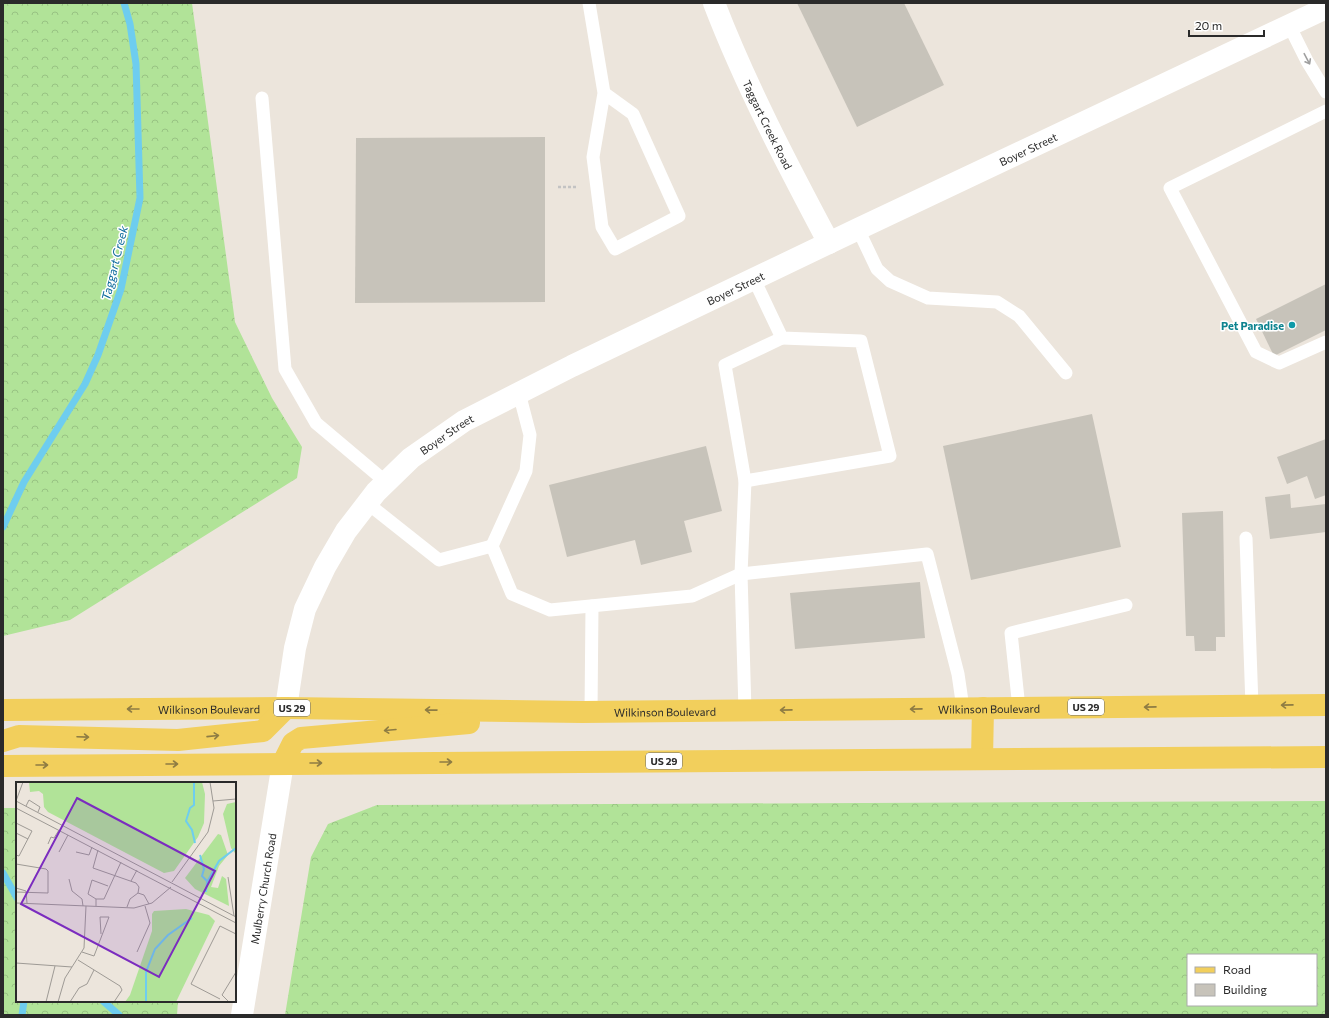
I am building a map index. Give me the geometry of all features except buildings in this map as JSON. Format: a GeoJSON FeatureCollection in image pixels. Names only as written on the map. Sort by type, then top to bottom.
{"type":"FeatureCollection","features":[{"type":"Feature","properties":{"kind":"main road","name":"Taggart Creek Road"},"geometry":{"type":"LineString","coordinates":[[714,3],[732,48],[777,144],[829,243]]}},
{"type":"Feature","properties":{"kind":"main road","name":"Boyer Street"},"geometry":{"type":"LineString","coordinates":[[286,708],[295,648],[305,610],[325,567],[346,531],[376,492],[411,458],[464,421],[572,366],[754,278],[1326,8]]}},
{"type":"Feature","properties":{"kind":"main road","name":"Wilkinson Boulevard"},"geometry":{"type":"LineString","coordinates":[[3,710],[286,708],[586,712],[1326,705]]}},
{"type":"Feature","properties":{"kind":"main road"},"geometry":{"type":"LineString","coordinates":[[3,740],[19,736],[178,740],[263,731],[286,708]]}},
{"type":"Feature","properties":{"kind":"main road"},"geometry":{"type":"LineString","coordinates":[[973,708],[982,759]]}},
{"type":"Feature","properties":{"kind":"main road"},"geometry":{"type":"LineString","coordinates":[[283,763],[293,743],[301,738],[586,712]]}},
{"type":"Feature","properties":{"kind":"main road","name":"US 29"},"geometry":{"type":"LineString","coordinates":[[3,766],[1326,757]]}},
{"type":"Feature","properties":{"kind":"main road","name":"Mulberry Church Road"},"geometry":{"type":"LineString","coordinates":[[242,1015],[283,763]]}},
{"type":"Feature","properties":{"kind":"lane"},"geometry":{"type":"LineString","coordinates":[[589,3],[604,93],[593,157],[602,227],[615,249],[679,216],[633,114],[604,93]]}},
{"type":"Feature","properties":{"kind":"lane"},"geometry":{"type":"LineString","coordinates":[[1289,25],[1326,92]]}},
{"type":"Feature","properties":{"kind":"lane"},"geometry":{"type":"LineString","coordinates":[[262,98],[285,370],[316,423],[386,482]]}},
{"type":"Feature","properties":{"kind":"lane"},"geometry":{"type":"LineString","coordinates":[[1326,111],[1170,188],[1256,352],[1279,364],[1326,342]]}},
{"type":"Feature","properties":{"kind":"lane"},"geometry":{"type":"LineString","coordinates":[[858,229],[877,269],[890,281],[928,298],[997,302],[1019,316],[1066,373]]}},
{"type":"Feature","properties":{"kind":"lane"},"geometry":{"type":"LineString","coordinates":[[754,278],[782,338]]}},
{"type":"Feature","properties":{"kind":"lane"},"geometry":{"type":"LineString","coordinates":[[745,711],[741,574],[746,481],[725,365],[782,338],[861,341],[890,456],[746,481]]}},
{"type":"Feature","properties":{"kind":"lane"},"geometry":{"type":"LineString","coordinates":[[519,393],[530,435],[526,470],[492,546],[512,594],[550,610],[592,606],[692,596],[741,574],[927,554],[958,674],[973,708]]}},
{"type":"Feature","properties":{"kind":"lane"},"geometry":{"type":"LineString","coordinates":[[367,503],[439,560],[492,546]]}},
{"type":"Feature","properties":{"kind":"lane"},"geometry":{"type":"LineString","coordinates":[[1246,538],[1252,706]]}},
{"type":"Feature","properties":{"kind":"lane"},"geometry":{"type":"LineString","coordinates":[[1019,708],[1011,633],[1126,605]]}},
{"type":"Feature","properties":{"kind":"lane"},"geometry":{"type":"LineString","coordinates":[[586,712],[592,606]]}},
{"type":"Feature","properties":{"kind":"green space"},"geometry":{"type":"Polygon","coordinates":[[[3,3],[192,3],[235,322],[272,398],[302,447],[297,478],[70,620],[3,636],[3,3]]]}},
{"type":"Feature","properties":{"kind":"green space"},"geometry":{"type":"Polygon","coordinates":[[[1326,801],[1326,1015],[285,1015],[311,857],[328,824],[377,805],[1326,801]]]}},
{"type":"Feature","properties":{"kind":"green space"},"geometry":{"type":"Polygon","coordinates":[[[3,808],[16,808],[16,1002],[178,1002],[177,1015],[3,1015],[3,808]]]}},
{"type":"Feature","properties":{"kind":"waterway","name":"Taggart Creek"},"geometry":{"type":"LineString","coordinates":[[3,527],[24,482],[85,384],[98,355],[121,289],[140,198],[136,64],[130,24],[124,3]]}},
{"type":"Feature","properties":{"kind":"waterway","name":"Taggart Creek"},"geometry":{"type":"LineString","coordinates":[[3,873],[16,896]]}},
{"type":"Feature","properties":{"kind":"waterway","name":"Taggart Creek"},"geometry":{"type":"LineString","coordinates":[[22,1015],[24,1002]]}},
{"type":"Feature","properties":{"kind":"waterway"},"geometry":{"type":"LineString","coordinates":[[104,1002],[119,1015]]}},
{"type":"Feature","properties":{"kind":"place","name":"Pet Paradise"},"geometry":{"type":"Point","coordinates":[1292,325]}}]}
